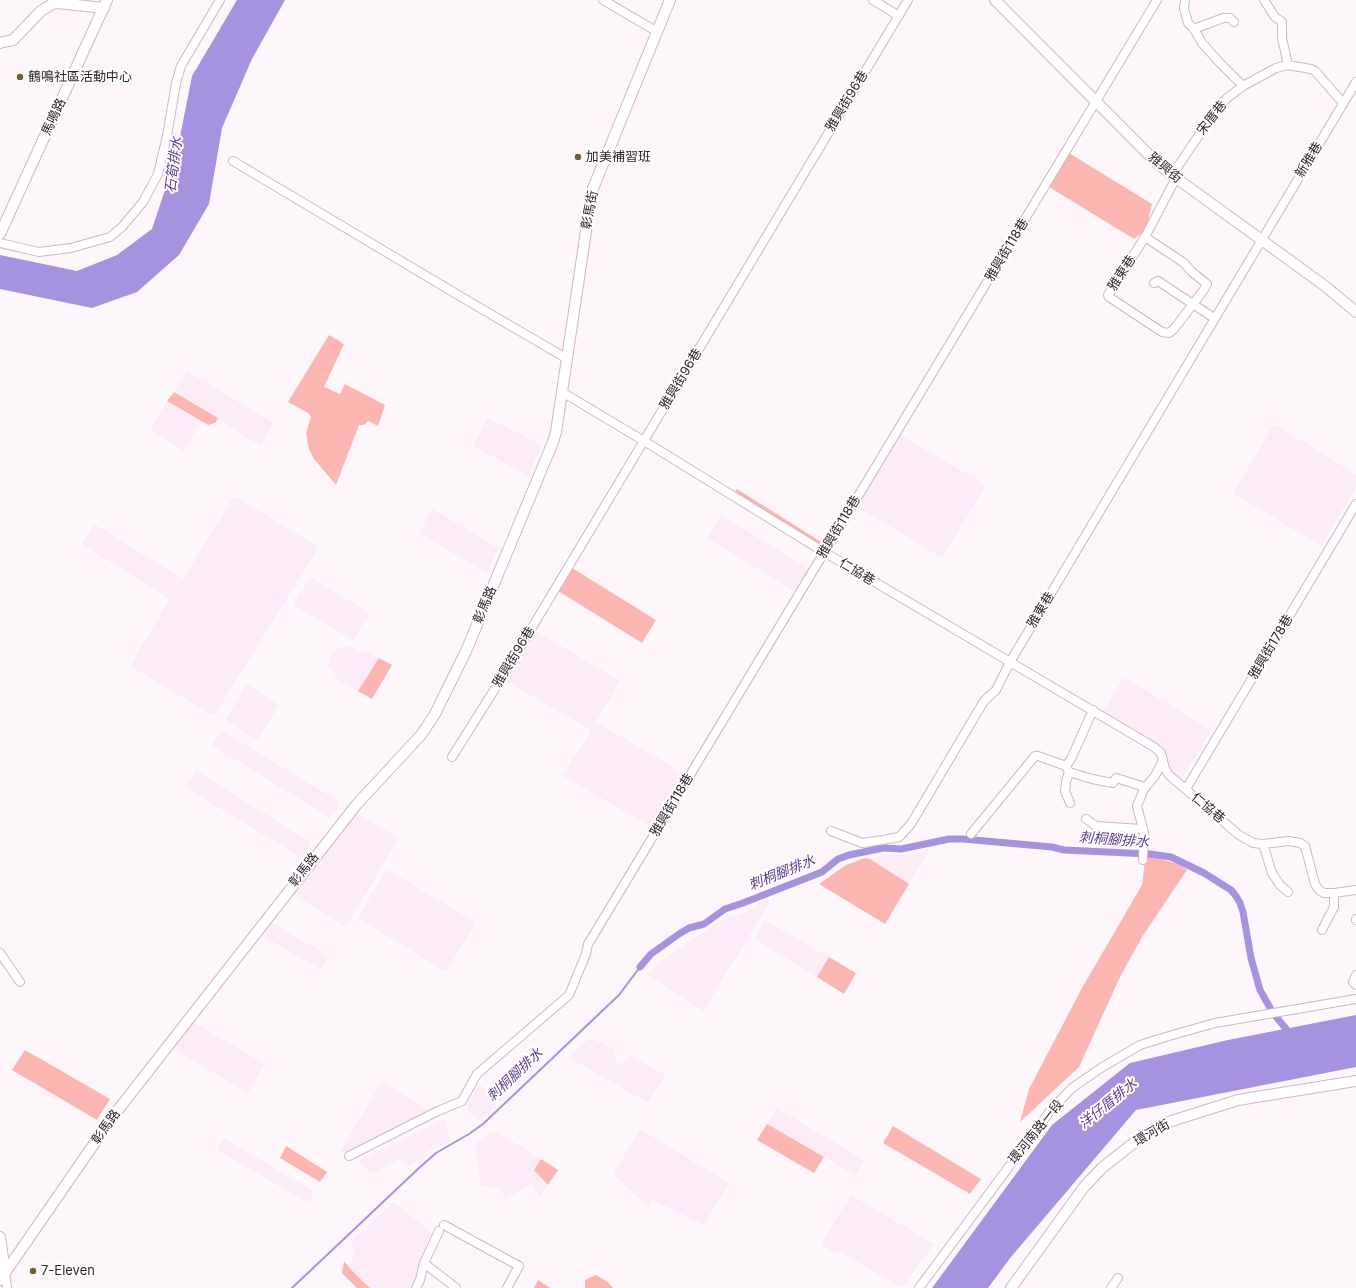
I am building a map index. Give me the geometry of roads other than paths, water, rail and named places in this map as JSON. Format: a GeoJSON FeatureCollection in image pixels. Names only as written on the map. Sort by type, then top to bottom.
{"type":"FeatureCollection","features":[{"type":"Feature","properties":{"kind":"street"},"geometry":{"type":"LineString","coordinates":[[0,243],[39,252],[71,248],[110,237],[122,227],[143,202],[158,174],[181,66],[220,0]]}},
{"type":"Feature","properties":{"kind":"street"},"geometry":{"type":"LineString","coordinates":[[603,0],[656,31]]}},
{"type":"Feature","properties":{"kind":"street","name":"彰馬街"},"geometry":{"type":"LineString","coordinates":[[556,432],[592,191],[656,31],[670,0]]}},
{"type":"Feature","properties":{"kind":"street"},"geometry":{"type":"LineString","coordinates":[[873,0],[899,16]]}},
{"type":"Feature","properties":{"kind":"street","name":"雅興街96巷"},"geometry":{"type":"LineString","coordinates":[[452,757],[503,676],[908,0]]}},
{"type":"Feature","properties":{"kind":"street","name":"雅興街"},"geometry":{"type":"LineString","coordinates":[[994,0],[1156,162],[1325,286],[1356,312]]}},
{"type":"Feature","properties":{"kind":"street","name":"雅興街118巷"},"geometry":{"type":"LineString","coordinates":[[349,1156],[438,1111],[462,1101],[477,1074],[570,996],[586,954],[588,944],[1097,102],[1157,0]]}},
{"type":"Feature","properties":{"kind":"street"},"geometry":{"type":"LineString","coordinates":[[1185,0],[1185,16],[1188,23],[1194,29],[1202,43],[1243,86]]}},
{"type":"Feature","properties":{"kind":"street"},"geometry":{"type":"LineString","coordinates":[[1264,0],[1275,17],[1282,22],[1282,38],[1288,65]]}},
{"type":"Feature","properties":{"kind":"street"},"geometry":{"type":"LineString","coordinates":[[0,43],[13,40],[41,11],[52,4],[58,2],[106,4]]}},
{"type":"Feature","properties":{"kind":"street","name":"馬鳴路"},"geometry":{"type":"LineString","coordinates":[[0,234],[106,4]]}},
{"type":"Feature","properties":{"kind":"street"},"geometry":{"type":"LineString","coordinates":[[1194,29],[1223,18],[1230,18],[1234,22]]}},
{"type":"Feature","properties":{"kind":"street","name":"宋厝巷"},"geometry":{"type":"LineString","coordinates":[[1174,176],[1218,107],[1243,86],[1268,71],[1288,65],[1311,68],[1343,103]]}},
{"type":"Feature","properties":{"kind":"street","name":"新雅巷"},"geometry":{"type":"LineString","coordinates":[[1262,239],[1356,82]]}},
{"type":"Feature","properties":{"kind":"street"},"geometry":{"type":"LineString","coordinates":[[232,161],[566,358]]}},
{"type":"Feature","properties":{"kind":"street","name":"雅東巷"},"geometry":{"type":"LineString","coordinates":[[1145,237],[1184,263],[1192,272],[1207,284],[1171,332],[1162,332],[1108,295],[1145,237],[1174,176]]}},
{"type":"Feature","properties":{"kind":"street","name":"雅東巷"},"geometry":{"type":"LineString","coordinates":[[831,831],[862,843],[899,837],[911,824],[984,701],[996,690],[1010,662],[1262,239]]}},
{"type":"Feature","properties":{"kind":"street"},"geometry":{"type":"LineString","coordinates":[[1154,283],[1158,282],[1214,318]]}},
{"type":"Feature","properties":{"kind":"street","name":"仁協巷"},"geometry":{"type":"LineString","coordinates":[[562,392],[824,552],[1154,747],[1161,753],[1164,769],[1168,775],[1239,835],[1253,843],[1263,844],[1282,841],[1300,843],[1305,846],[1315,884],[1319,890],[1324,893],[1356,890]]}},
{"type":"Feature","properties":{"kind":"street","name":"彰馬路"},"geometry":{"type":"LineString","coordinates":[[2,1276],[114,1115],[152,1064],[357,804],[421,735],[435,714],[466,651],[556,432]]}},
{"type":"Feature","properties":{"kind":"street","name":"雅興街178巷"},"geometry":{"type":"LineString","coordinates":[[1186,789],[1356,504]]}},
{"type":"Feature","properties":{"kind":"street"},"geometry":{"type":"LineString","coordinates":[[1070,803],[1065,791],[1067,769],[1093,710]]}},
{"type":"Feature","properties":{"kind":"street"},"geometry":{"type":"LineString","coordinates":[[971,834],[1035,756],[1067,769],[1113,783],[1116,778],[1145,787]]}},
{"type":"Feature","properties":{"kind":"street"},"geometry":{"type":"LineString","coordinates":[[1143,860],[1144,833],[1137,806],[1145,787],[1155,776],[1163,760]]}},
{"type":"Feature","properties":{"kind":"street"},"geometry":{"type":"LineString","coordinates":[[1086,819],[1096,826],[1142,829]]}},
{"type":"Feature","properties":{"kind":"street"},"geometry":{"type":"LineString","coordinates":[[1263,844],[1272,873],[1280,885],[1288,892]]}},
{"type":"Feature","properties":{"kind":"street"},"geometry":{"type":"LineString","coordinates":[[1322,930],[1334,907],[1334,893]]}},
{"type":"Feature","properties":{"kind":"street"},"geometry":{"type":"LineString","coordinates":[[0,952],[20,982]]}},
{"type":"Feature","properties":{"kind":"street"},"geometry":{"type":"LineString","coordinates":[[1356,975],[1353,982],[1356,985]]}},
{"type":"Feature","properties":{"kind":"street","name":"環河南路一段"},"geometry":{"type":"LineString","coordinates":[[919,1288],[1051,1110],[1072,1088],[1101,1068],[1140,1045],[1215,1023],[1356,999]]}},
{"type":"Feature","properties":{"kind":"street","name":"環河街"},"geometry":{"type":"LineString","coordinates":[[1011,1288],[1084,1187],[1102,1168],[1131,1145],[1162,1124],[1238,1100],[1356,1081]]}},
{"type":"Feature","properties":{"kind":"street"},"geometry":{"type":"LineString","coordinates":[[416,1288],[420,1280],[424,1263],[441,1228],[519,1266],[507,1288]]}},
{"type":"Feature","properties":{"kind":"street"},"geometry":{"type":"LineString","coordinates":[[0,1237],[2,1276],[7,1288]]}},
{"type":"Feature","properties":{"kind":"street"},"geometry":{"type":"LineString","coordinates":[[424,1263],[456,1288]]}},
{"type":"Feature","properties":{"kind":"street"},"geometry":{"type":"LineString","coordinates":[[1111,1288],[1118,1278]]}},
{"type":"Feature","properties":{"kind":"water","name":"石筍排水"},"geometry":{"type":"Polygon","coordinates":[[[237,0],[285,0],[252,59],[222,128],[209,204],[179,255],[137,292],[92,308],[0,289],[0,255],[77,271],[117,255],[152,229],[176,157],[192,76],[237,0]]]}},
{"type":"Feature","properties":{"kind":"water","name":"洋仔厝排水"},"geometry":{"type":"Polygon","coordinates":[[[1356,1015],[1356,1067],[1136,1110],[1011,1257],[988,1288],[932,1288],[1052,1125],[1130,1063],[1228,1040],[1356,1015]]]}},
{"type":"Feature","properties":{"kind":"waterway","name":"刺桐腳排水"},"geometry":{"type":"LineString","coordinates":[[640,967],[651,954],[689,928],[704,924],[725,909],[822,872],[838,859],[849,855],[883,848],[901,849],[949,839],[1052,847],[1064,850],[1150,854],[1171,857],[1204,873],[1231,890],[1236,896],[1243,912],[1251,958],[1260,990],[1273,1013],[1292,1036]]}},
{"type":"Feature","properties":{"kind":"waterway","name":"刺桐腳排水"},"geometry":{"type":"LineString","coordinates":[[292,1288],[436,1153],[483,1124],[619,995],[640,967]]}},
{"type":"Feature","properties":{"kind":"place","name":"鶴鳴社區活動中心"},"geometry":{"type":"Point","coordinates":[20,77]}},
{"type":"Feature","properties":{"kind":"place","name":"加美補習班"},"geometry":{"type":"Point","coordinates":[578,157]}},
{"type":"Feature","properties":{"kind":"place","name":"7-Eleven"},"geometry":{"type":"Point","coordinates":[33,1271]}}]}
